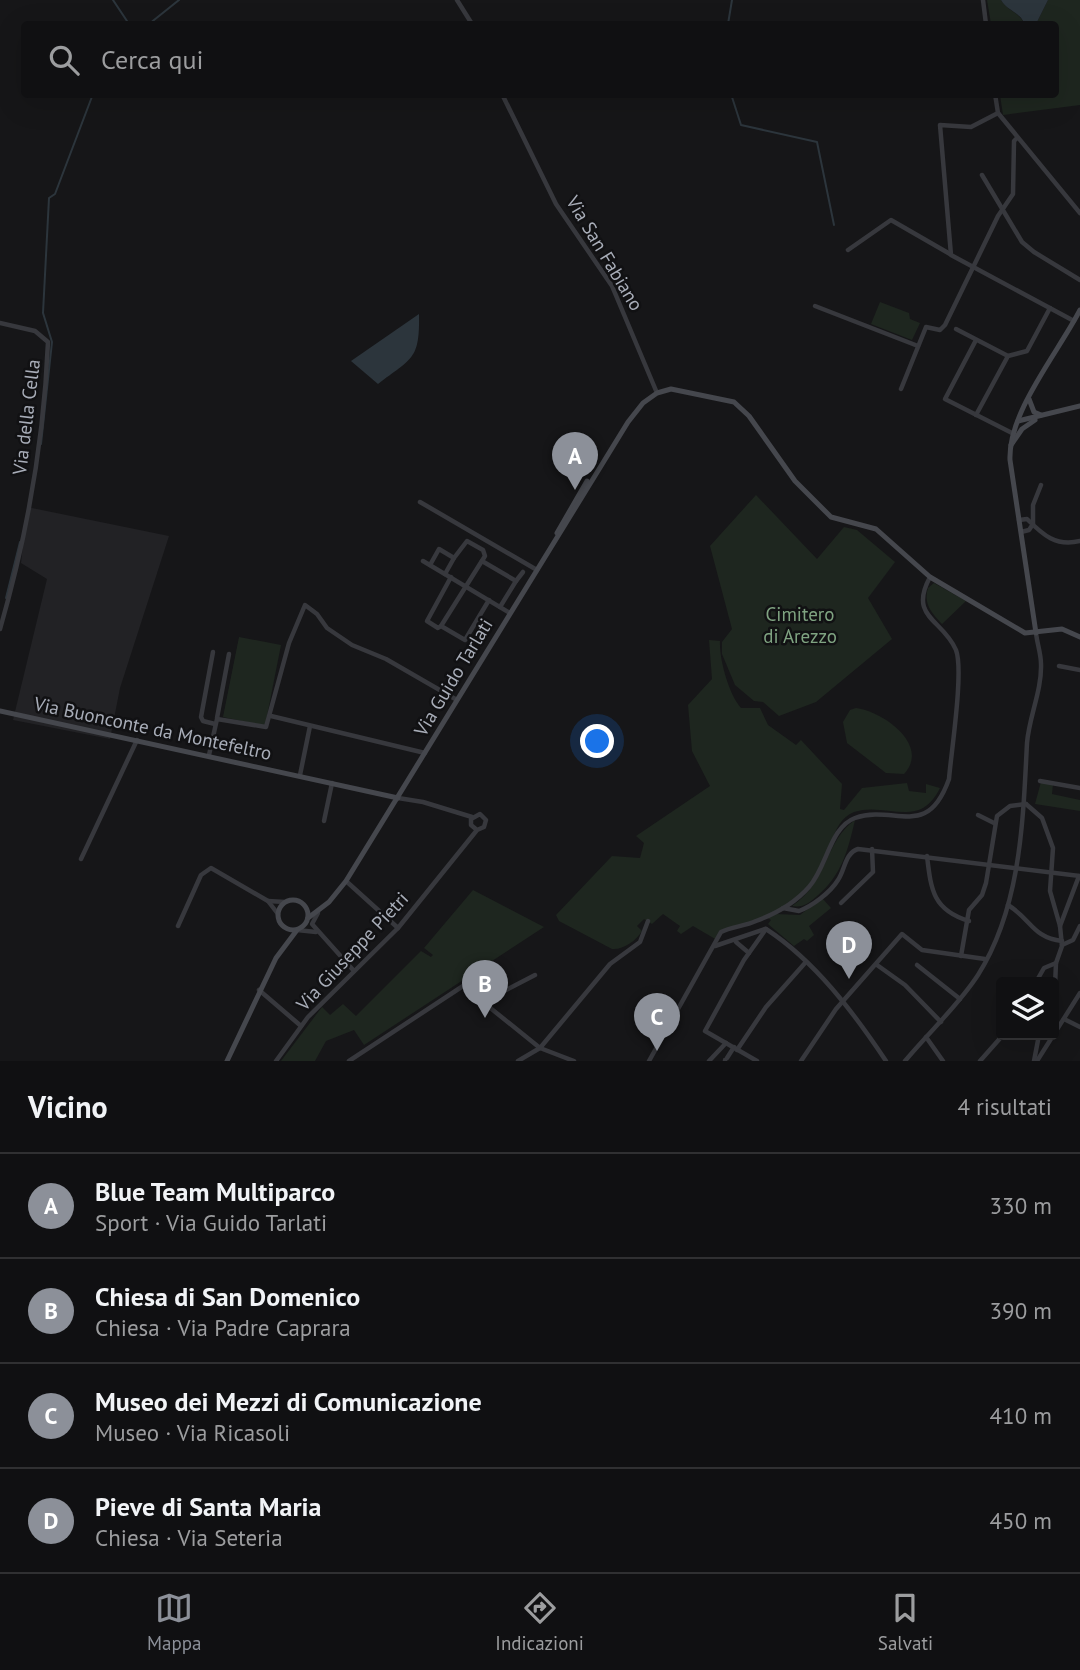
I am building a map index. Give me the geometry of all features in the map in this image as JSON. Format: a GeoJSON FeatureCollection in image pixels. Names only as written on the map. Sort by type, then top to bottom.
{"type":"FeatureCollection","features":[{"type":"Feature","properties":{"kind":"main road"},"geometry":{"type":"LineString","coordinates":[[1035,633],[1009,448],[1017,421],[1080,310]]}},
{"type":"Feature","properties":{"kind":"main road"},"geometry":{"type":"LineString","coordinates":[[550,549],[578,496],[643,402],[657,393],[671,389],[734,402],[749,416],[795,481],[831,517],[876,529],[930,577],[1025,633],[1062,629],[1080,637]]}},
{"type":"Feature","properties":{"kind":"main road"},"geometry":{"type":"LineString","coordinates":[[1029,399],[1034,412],[1044,415]]}},
{"type":"Feature","properties":{"kind":"main road"},"geometry":{"type":"LineString","coordinates":[[1017,421],[1080,407]]}},
{"type":"Feature","properties":{"kind":"main road"},"geometry":{"type":"LineString","coordinates":[[1009,448],[1022,429],[1044,415]]}},
{"type":"Feature","properties":{"kind":"main road","name":"Via Guido Tarlati"},"geometry":{"type":"LineString","coordinates":[[310,921],[346,881],[606,458]]}},
{"type":"Feature","properties":{"kind":"main road"},"geometry":{"type":"LineString","coordinates":[[563,528],[578,496]]}},
{"type":"Feature","properties":{"kind":"main road","name":"Via Buonconte da Montefeltro"},"geometry":{"type":"LineString","coordinates":[[0,711],[138,739],[398,798]]}},
{"type":"Feature","properties":{"kind":"main road"},"geometry":{"type":"LineString","coordinates":[[284,943],[283,926],[278,914],[285,902],[299,901],[306,906],[321,908]]}},
{"type":"Feature","properties":{"kind":"main road"},"geometry":{"type":"LineString","coordinates":[[227,1061],[284,943],[310,921],[306,906]]}},
{"type":"Feature","properties":{"kind":"main road"},"geometry":{"type":"LineString","coordinates":[[283,926],[297,930]]}},
{"type":"Feature","properties":{"kind":"street"},"geometry":{"type":"LineString","coordinates":[[457,0],[470,21]]}},
{"type":"Feature","properties":{"kind":"street"},"geometry":{"type":"LineString","coordinates":[[983,0],[986,21]]}},
{"type":"Feature","properties":{"kind":"street","name":"Via San Fabiano"},"geometry":{"type":"LineString","coordinates":[[504,98],[556,204],[612,286],[657,393]]}},
{"type":"Feature","properties":{"kind":"street"},"geometry":{"type":"LineString","coordinates":[[996,98],[998,113],[1016,139],[1080,213]]}},
{"type":"Feature","properties":{"kind":"street"},"geometry":{"type":"LineString","coordinates":[[951,255],[940,125],[971,127],[998,113]]}},
{"type":"Feature","properties":{"kind":"street"},"geometry":{"type":"LineString","coordinates":[[901,389],[926,327],[940,330],[945,325],[972,267],[1013,194],[1016,139]]}},
{"type":"Feature","properties":{"kind":"street"},"geometry":{"type":"LineString","coordinates":[[982,175],[1022,242],[1080,280]]}},
{"type":"Feature","properties":{"kind":"street"},"geometry":{"type":"LineString","coordinates":[[848,250],[891,220],[1074,321]]}},
{"type":"Feature","properties":{"kind":"street"},"geometry":{"type":"LineString","coordinates":[[815,306],[918,346]]}},
{"type":"Feature","properties":{"kind":"street"},"geometry":{"type":"LineString","coordinates":[[956,329],[1008,356],[1027,351],[1050,308]]}},
{"type":"Feature","properties":{"kind":"street","name":"Via della Cella"},"geometry":{"type":"LineString","coordinates":[[0,323],[35,331],[48,342],[43,409],[30,495],[14,582],[0,629]]}},
{"type":"Feature","properties":{"kind":"street"},"geometry":{"type":"LineString","coordinates":[[976,340],[945,399],[1012,433]]}},
{"type":"Feature","properties":{"kind":"street"},"geometry":{"type":"LineString","coordinates":[[976,415],[1008,356]]}},
{"type":"Feature","properties":{"kind":"street"},"geometry":{"type":"LineString","coordinates":[[1021,532],[1029,530],[1033,524],[1033,505],[1041,485]]}},
{"type":"Feature","properties":{"kind":"street"},"geometry":{"type":"LineString","coordinates":[[420,502],[537,570]]}},
{"type":"Feature","properties":{"kind":"street"},"geometry":{"type":"LineString","coordinates":[[1019,520],[1027,519],[1046,537],[1057,542],[1067,544],[1080,541]]}},
{"type":"Feature","properties":{"kind":"street"},"geometry":{"type":"LineString","coordinates":[[441,626],[485,556],[483,550],[467,541],[445,574]]}},
{"type":"Feature","properties":{"kind":"street"},"geometry":{"type":"LineString","coordinates":[[430,565],[439,550],[454,558]]}},
{"type":"Feature","properties":{"kind":"street"},"geometry":{"type":"LineString","coordinates":[[423,561],[510,613]]}},
{"type":"Feature","properties":{"kind":"street"},"geometry":{"type":"LineString","coordinates":[[482,561],[516,581]]}},
{"type":"Feature","properties":{"kind":"street"},"geometry":{"type":"LineString","coordinates":[[500,607],[523,572]]}},
{"type":"Feature","properties":{"kind":"street"},"geometry":{"type":"LineString","coordinates":[[649,1061],[715,946],[718,936],[724,930],[758,921],[797,900],[820,873],[834,839],[843,826],[856,818],[918,816],[935,804],[945,789],[949,779],[958,661],[951,641],[924,609],[922,596],[930,577]]}},
{"type":"Feature","properties":{"kind":"street"},"geometry":{"type":"LineString","coordinates":[[451,578],[427,621],[438,628],[441,626],[465,640],[489,600]]}},
{"type":"Feature","properties":{"kind":"street"},"geometry":{"type":"LineString","coordinates":[[213,652],[202,721],[266,727],[289,643],[305,605],[317,614],[327,628],[352,645],[386,659],[457,700]]}},
{"type":"Feature","properties":{"kind":"street"},"geometry":{"type":"LineString","coordinates":[[905,1061],[960,999],[1001,928],[1008,905],[1026,804],[1028,727],[1042,663],[1035,633]]}},
{"type":"Feature","properties":{"kind":"street"},"geometry":{"type":"LineString","coordinates":[[209,755],[229,654]]}},
{"type":"Feature","properties":{"kind":"street"},"geometry":{"type":"LineString","coordinates":[[1059,666],[1080,670]]}},
{"type":"Feature","properties":{"kind":"street"},"geometry":{"type":"LineString","coordinates":[[271,716],[425,753]]}},
{"type":"Feature","properties":{"kind":"street"},"geometry":{"type":"LineString","coordinates":[[299,775],[310,726]]}},
{"type":"Feature","properties":{"kind":"street"},"geometry":{"type":"LineString","coordinates":[[81,859],[138,739]]}},
{"type":"Feature","properties":{"kind":"street"},"geometry":{"type":"LineString","coordinates":[[1040,781],[1080,788]]}},
{"type":"Feature","properties":{"kind":"street"},"geometry":{"type":"LineString","coordinates":[[324,821],[332,783]]}},
{"type":"Feature","properties":{"kind":"street"},"geometry":{"type":"LineString","coordinates":[[398,798],[423,802],[472,817],[480,814],[486,820],[484,827],[477,830],[471,825],[472,817]]}},
{"type":"Feature","properties":{"kind":"street"},"geometry":{"type":"LineString","coordinates":[[961,956],[969,910],[982,895],[994,823],[1002,810],[1026,804]]}},
{"type":"Feature","properties":{"kind":"street"},"geometry":{"type":"LineString","coordinates":[[1026,804],[1042,818],[1049,829],[1053,848],[1050,891],[1062,943],[1055,977]]}},
{"type":"Feature","properties":{"kind":"street"},"geometry":{"type":"LineString","coordinates":[[978,815],[994,823]]}},
{"type":"Feature","properties":{"kind":"street","name":"Via Giuseppe Pietri"},"geometry":{"type":"LineString","coordinates":[[276,1061],[301,1026],[398,928],[477,830]]}},
{"type":"Feature","properties":{"kind":"street"},"geometry":{"type":"LineString","coordinates":[[782,908],[792,911],[806,908],[838,881],[854,850],[872,849],[1079,876],[1060,926]]}},
{"type":"Feature","properties":{"kind":"street"},"geometry":{"type":"LineString","coordinates":[[841,904],[873,872],[872,849]]}},
{"type":"Feature","properties":{"kind":"street"},"geometry":{"type":"LineString","coordinates":[[942,858],[942,853],[948,853]]}},
{"type":"Feature","properties":{"kind":"street"},"geometry":{"type":"LineString","coordinates":[[970,863],[971,853]]}},
{"type":"Feature","properties":{"kind":"street"},"geometry":{"type":"LineString","coordinates":[[927,856],[929,877],[939,905],[951,915],[969,921]]}},
{"type":"Feature","properties":{"kind":"street"},"geometry":{"type":"LineString","coordinates":[[178,926],[201,874],[210,868],[218,870],[268,901],[278,914]]}},
{"type":"Feature","properties":{"kind":"street"},"geometry":{"type":"LineString","coordinates":[[346,881],[398,928]]}},
{"type":"Feature","properties":{"kind":"street"},"geometry":{"type":"LineString","coordinates":[[268,901],[285,902]]}},
{"type":"Feature","properties":{"kind":"street"},"geometry":{"type":"LineString","coordinates":[[1008,905],[1044,938],[1062,943],[1073,940],[1080,926]]}},
{"type":"Feature","properties":{"kind":"street"},"geometry":{"type":"LineString","coordinates":[[310,921],[354,971]]}},
{"type":"Feature","properties":{"kind":"street"},"geometry":{"type":"LineString","coordinates":[[518,1061],[540,1048],[610,964],[640,942],[648,921]]}},
{"type":"Feature","properties":{"kind":"street"},"geometry":{"type":"LineString","coordinates":[[715,946],[736,942],[766,929]]}},
{"type":"Feature","properties":{"kind":"street"},"geometry":{"type":"LineString","coordinates":[[757,1061],[705,1031],[748,953],[766,929]]}},
{"type":"Feature","properties":{"kind":"street"},"geometry":{"type":"LineString","coordinates":[[766,929],[805,962],[843,1003],[886,1061]]}},
{"type":"Feature","properties":{"kind":"street"},"geometry":{"type":"LineString","coordinates":[[297,930],[317,932]]}},
{"type":"Feature","properties":{"kind":"street"},"geometry":{"type":"LineString","coordinates":[[801,1061],[843,1003],[902,934],[922,950],[985,959]]}},
{"type":"Feature","properties":{"kind":"street"},"geometry":{"type":"LineString","coordinates":[[736,942],[748,953]]}},
{"type":"Feature","properties":{"kind":"street"},"geometry":{"type":"LineString","coordinates":[[725,1060],[805,962]]}},
{"type":"Feature","properties":{"kind":"street"},"geometry":{"type":"LineString","coordinates":[[1039,977],[1044,968],[1056,963]]}},
{"type":"Feature","properties":{"kind":"street"},"geometry":{"type":"LineString","coordinates":[[877,965],[905,985],[941,1022]]}},
{"type":"Feature","properties":{"kind":"street"},"geometry":{"type":"LineString","coordinates":[[916,965],[960,999]]}},
{"type":"Feature","properties":{"kind":"street"},"geometry":{"type":"LineString","coordinates":[[485,1001],[535,975]]}},
{"type":"Feature","properties":{"kind":"street"},"geometry":{"type":"LineString","coordinates":[[349,1061],[461,986],[469,988],[540,1048],[573,1061]]}},
{"type":"Feature","properties":{"kind":"street"},"geometry":{"type":"LineString","coordinates":[[260,990],[301,1026]]}},
{"type":"Feature","properties":{"kind":"street"},"geometry":{"type":"LineString","coordinates":[[1035,1061],[1080,993]]}},
{"type":"Feature","properties":{"kind":"street"},"geometry":{"type":"LineString","coordinates":[[1065,1018],[1080,1027]]}},
{"type":"Feature","properties":{"kind":"street"},"geometry":{"type":"LineString","coordinates":[[926,1037],[943,1061]]}},
{"type":"Feature","properties":{"kind":"street"},"geometry":{"type":"LineString","coordinates":[[980,1061],[999,1040]]}},
{"type":"Feature","properties":{"kind":"street"},"geometry":{"type":"LineString","coordinates":[[1035,1061],[1038,1040]]}},
{"type":"Feature","properties":{"kind":"street"},"geometry":{"type":"LineString","coordinates":[[709,1061],[726,1043]]}},
{"type":"Feature","properties":{"kind":"shaded area"},"geometry":{"type":"Polygon","coordinates":[[[1001,0],[1048,0],[1038,21],[1023,21],[1001,0]]]}},
{"type":"Feature","properties":{"kind":"shaded area"},"geometry":{"type":"Polygon","coordinates":[[[419,314],[418,341],[412,356],[378,384],[351,361],[419,314]]]}},
{"type":"Feature","properties":{"kind":"shaded area"},"geometry":{"type":"Polygon","coordinates":[[[27,507],[169,536],[120,688],[110,739],[13,720],[47,579],[21,563],[27,507]]]}},
{"type":"Feature","properties":{"kind":"green space"},"geometry":{"type":"Polygon","coordinates":[[[987,0],[1001,0],[1022,21],[990,21],[987,0]]]}},
{"type":"Feature","properties":{"kind":"green space"},"geometry":{"type":"Polygon","coordinates":[[[1048,0],[1080,0],[1080,105],[1003,115],[1000,98],[1059,98],[1059,21],[1038,21],[1048,0]]]}},
{"type":"Feature","properties":{"kind":"green space"},"geometry":{"type":"Polygon","coordinates":[[[880,302],[909,313],[910,319],[920,323],[912,340],[871,324],[880,302]]]}},
{"type":"Feature","properties":{"kind":"green space","name":"Cimitero di Arezzo"},"geometry":{"type":"Polygon","coordinates":[[[756,495],[817,559],[844,527],[857,530],[895,562],[868,598],[892,639],[816,702],[779,716],[763,702],[754,701],[735,685],[722,654],[722,642],[732,629],[710,546],[756,495]]]}},
{"type":"Feature","properties":{"kind":"green space"},"geometry":{"type":"Polygon","coordinates":[[[934,583],[966,601],[942,624],[932,612],[927,599],[928,588],[934,583]]]}},
{"type":"Feature","properties":{"kind":"green space"},"geometry":{"type":"Polygon","coordinates":[[[239,637],[281,645],[265,726],[223,717],[239,637]]]}},
{"type":"Feature","properties":{"kind":"green space"},"geometry":{"type":"Polygon","coordinates":[[[709,640],[720,641],[726,676],[741,708],[760,708],[768,725],[796,745],[801,740],[842,784],[840,809],[844,810],[862,788],[907,783],[909,791],[926,793],[926,784],[940,788],[932,801],[912,812],[866,810],[846,817],[834,834],[823,866],[812,884],[787,904],[753,923],[731,929],[717,940],[693,926],[681,934],[677,931],[680,926],[663,914],[652,924],[644,919],[637,926],[642,931],[636,938],[625,946],[612,949],[559,921],[556,915],[612,856],[640,858],[644,843],[636,836],[710,786],[692,751],[688,705],[712,679],[709,640]]]}},
{"type":"Feature","properties":{"kind":"green space"},"geometry":{"type":"Polygon","coordinates":[[[856,708],[890,723],[908,741],[912,752],[911,763],[904,774],[886,773],[847,743],[843,722],[850,710],[856,708]]]}},
{"type":"Feature","properties":{"kind":"green space"},"geometry":{"type":"Polygon","coordinates":[[[1041,782],[1053,784],[1052,794],[1080,800],[1080,811],[1035,804],[1041,782]]]}},
{"type":"Feature","properties":{"kind":"green space"},"geometry":{"type":"Polygon","coordinates":[[[855,820],[838,871],[826,888],[808,903],[792,906],[813,885],[837,839],[855,820]]]}},
{"type":"Feature","properties":{"kind":"green space"},"geometry":{"type":"Polygon","coordinates":[[[473,890],[544,927],[364,1045],[354,1030],[326,1041],[315,1061],[281,1061],[322,1007],[330,1015],[343,1004],[356,1016],[421,951],[431,957],[433,955],[424,948],[473,890]]]}},
{"type":"Feature","properties":{"kind":"green space"},"geometry":{"type":"Polygon","coordinates":[[[822,898],[831,908],[809,926],[814,935],[807,941],[804,939],[794,946],[768,924],[771,920],[768,918],[775,914],[800,915],[822,898]]]}},
{"type":"Feature","properties":{"kind":"waterway"},"geometry":{"type":"LineString","coordinates":[[113,0],[127,21]]}},
{"type":"Feature","properties":{"kind":"waterway"},"geometry":{"type":"LineString","coordinates":[[153,21],[179,0]]}},
{"type":"Feature","properties":{"kind":"waterway"},"geometry":{"type":"LineString","coordinates":[[728,21],[732,0]]}},
{"type":"Feature","properties":{"kind":"waterway"},"geometry":{"type":"LineString","coordinates":[[41,444],[52,342],[43,313],[49,198],[55,194],[91,98]]}},
{"type":"Feature","properties":{"kind":"waterway"},"geometry":{"type":"LineString","coordinates":[[732,98],[741,125],[817,142],[834,225]]}},
{"type":"Feature","properties":{"kind":"waterway"},"geometry":{"type":"LineString","coordinates":[[6,598],[20,542]]}},
{"type":"Feature","properties":{"kind":"place","name":"Blue Team Multiparco"},"geometry":{"type":"Point","coordinates":[575,490]}},
{"type":"Feature","properties":{"kind":"place","name":"Pieve di Santa Maria"},"geometry":{"type":"Point","coordinates":[849,979]}},
{"type":"Feature","properties":{"kind":"place","name":"Chiesa di San Domenico"},"geometry":{"type":"Point","coordinates":[485,1018]}},
{"type":"Feature","properties":{"kind":"place","name":"Museo dei Mezzi di Comunicazione"},"geometry":{"type":"Point","coordinates":[657,1051]}}]}
